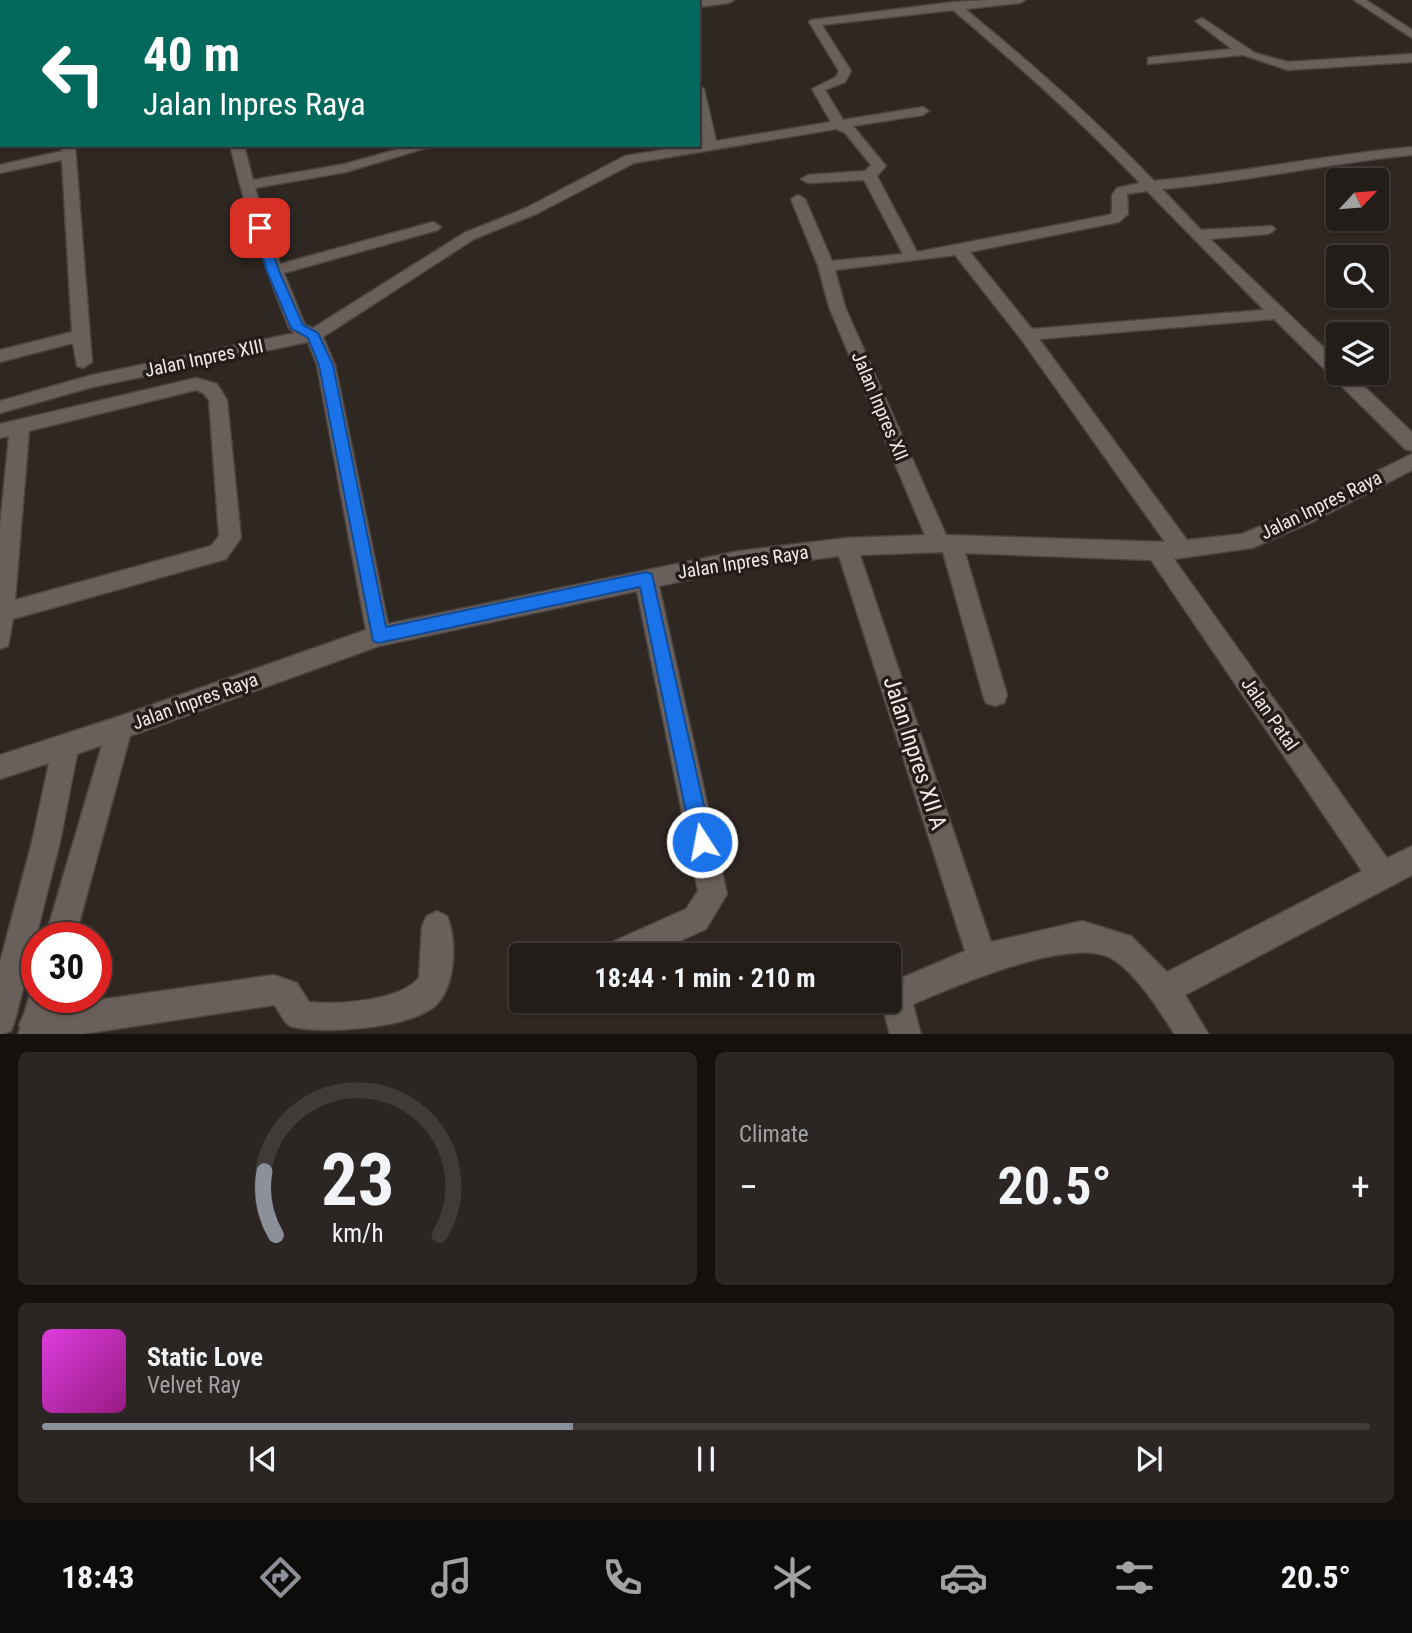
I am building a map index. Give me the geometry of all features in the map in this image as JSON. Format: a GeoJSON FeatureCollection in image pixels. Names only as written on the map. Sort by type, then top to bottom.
{"type":"FeatureCollection","features":[{"type":"Feature","properties":{"kind":"street"},"geometry":{"type":"LineString","coordinates":[[700,4],[729,0]]}},
{"type":"Feature","properties":{"kind":"street"},"geometry":{"type":"LineString","coordinates":[[808,179],[869,175],[878,166],[850,130],[839,126],[818,89],[841,79],[845,71],[815,22],[953,5],[1020,0]]}},
{"type":"Feature","properties":{"kind":"street"},"geometry":{"type":"LineString","coordinates":[[1359,0],[1412,36]]}},
{"type":"Feature","properties":{"kind":"street"},"geometry":{"type":"LineString","coordinates":[[953,5],[1022,62],[1104,137],[1276,314],[1412,444]]}},
{"type":"Feature","properties":{"kind":"street"},"geometry":{"type":"LineString","coordinates":[[1202,22],[1242,52],[1259,60],[1288,66],[1412,58]]}},
{"type":"Feature","properties":{"kind":"street"},"geometry":{"type":"LineString","coordinates":[[1152,61],[1242,52]]}},
{"type":"Feature","properties":{"kind":"street"},"geometry":{"type":"LineString","coordinates":[[700,98],[710,146]]}},
{"type":"Feature","properties":{"kind":"street"},"geometry":{"type":"LineString","coordinates":[[314,335],[457,243],[578,188],[617,164],[643,156],[923,111]]}},
{"type":"Feature","properties":{"kind":"street"},"geometry":{"type":"LineString","coordinates":[[237,147],[246,185],[273,271],[298,328],[314,335],[326,365],[379,636]]}},
{"type":"Feature","properties":{"kind":"street"},"geometry":{"type":"LineString","coordinates":[[246,185],[346,167],[421,147]]}},
{"type":"Feature","properties":{"kind":"street"},"geometry":{"type":"LineString","coordinates":[[0,169],[68,150],[83,362]]}},
{"type":"Feature","properties":{"kind":"street"},"geometry":{"type":"LineString","coordinates":[[826,266],[912,257],[1114,219],[1119,214],[1119,195],[1122,191],[1147,184],[1205,181],[1380,153],[1412,151]]}},
{"type":"Feature","properties":{"kind":"street"},"geometry":{"type":"LineString","coordinates":[[869,175],[912,257]]}},
{"type":"Feature","properties":{"kind":"street","name":"Jalan Inpres XII"},"geometry":{"type":"LineString","coordinates":[[798,199],[826,266],[837,307],[945,544],[995,695]]}},
{"type":"Feature","properties":{"kind":"street"},"geometry":{"type":"LineString","coordinates":[[273,271],[433,227]]}},
{"type":"Feature","properties":{"kind":"street"},"geometry":{"type":"LineString","coordinates":[[1197,235],[1267,229]]}},
{"type":"Feature","properties":{"kind":"street"},"geometry":{"type":"LineString","coordinates":[[958,248],[1027,335],[1182,549]]}},
{"type":"Feature","properties":{"kind":"street"},"geometry":{"type":"LineString","coordinates":[[1027,335],[1276,314]]}},
{"type":"Feature","properties":{"kind":"street"},"geometry":{"type":"LineString","coordinates":[[0,356],[81,335]]}},
{"type":"Feature","properties":{"kind":"street","name":"Jalan Inpres XIII"},"geometry":{"type":"LineString","coordinates":[[0,407],[92,380],[314,335]]}},
{"type":"Feature","properties":{"kind":"street"},"geometry":{"type":"LineString","coordinates":[[0,639],[1,613],[10,428],[195,384],[215,391],[230,538],[218,553],[1,613]]}},
{"type":"Feature","properties":{"kind":"street","name":"Jalan Inpres Raya"},"geometry":{"type":"LineString","coordinates":[[0,767],[120,728],[379,636],[739,560],[847,547],[945,544],[1157,552],[1244,542],[1307,515],[1412,461]]}},
{"type":"Feature","properties":{"kind":"street","name":"Jalan Inpres XII A"},"geometry":{"type":"LineString","coordinates":[[847,547],[982,958]]}},
{"type":"Feature","properties":{"kind":"street","name":"Jalan Patal"},"geometry":{"type":"LineString","coordinates":[[1157,552],[1383,877]]}},
{"type":"Feature","properties":{"kind":"street"},"geometry":{"type":"LineString","coordinates":[[642,943],[696,919],[713,894],[646,579]]}},
{"type":"Feature","properties":{"kind":"street"},"geometry":{"type":"LineString","coordinates":[[65,922],[120,728]]}},
{"type":"Feature","properties":{"kind":"street"},"geometry":{"type":"LineString","coordinates":[[0,1020],[46,842],[66,745]]}},
{"type":"Feature","properties":{"kind":"street"},"geometry":{"type":"LineString","coordinates":[[1164,990],[1412,860]]}},
{"type":"Feature","properties":{"kind":"street"},"geometry":{"type":"LineString","coordinates":[[37,1019],[274,990],[286,994],[295,1010],[304,1017],[332,1020],[408,1004],[425,995],[433,981],[437,956],[437,926]]}},
{"type":"Feature","properties":{"kind":"street"},"geometry":{"type":"LineString","coordinates":[[906,1034],[897,1002],[901,994],[982,958],[1082,936],[1121,946],[1164,990],[1194,1034]]}},
{"type":"Feature","properties":{"kind":"route"},"geometry":{"type":"LineString","coordinates":[[260,228],[273,271],[298,328],[314,335],[326,365],[379,636],[646,579],[702,842]]}}]}
